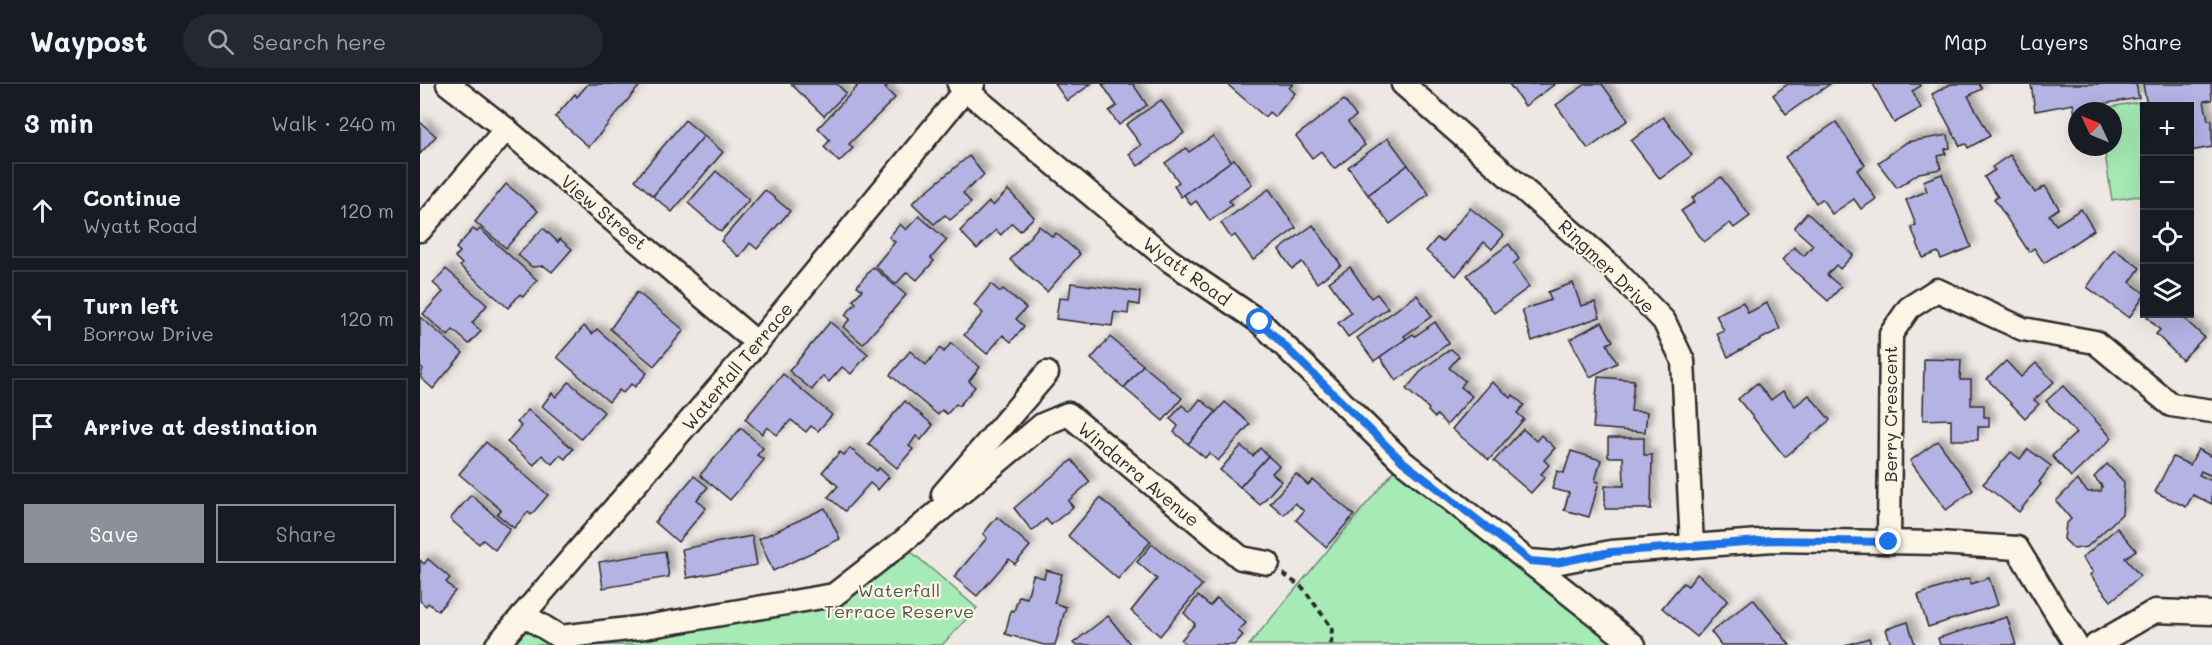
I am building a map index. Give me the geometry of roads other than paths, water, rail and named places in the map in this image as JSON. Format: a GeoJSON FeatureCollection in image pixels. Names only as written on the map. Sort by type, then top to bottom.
{"type":"FeatureCollection","features":[{"type":"Feature","properties":{"kind":"street","name":"View Street"},"geometry":{"type":"LineString","coordinates":[[448,84],[506,129],[757,343]]}},
{"type":"Feature","properties":{"kind":"street","name":"Ringmer Drive"},"geometry":{"type":"LineString","coordinates":[[1403,84],[1612,267],[1664,321],[1683,361],[1692,546]]}},
{"type":"Feature","properties":{"kind":"street","name":"Waterfall Terrace"},"geometry":{"type":"LineString","coordinates":[[497,645],[757,343],[966,86]]}},
{"type":"Feature","properties":{"kind":"street","name":"Wyatt Road"},"geometry":{"type":"LineString","coordinates":[[966,86],[1169,260],[1260,322],[1402,461],[1634,645]]}},
{"type":"Feature","properties":{"kind":"street"},"geometry":{"type":"LineString","coordinates":[[420,230],[506,129]]}},
{"type":"Feature","properties":{"kind":"street","name":"Berry Crescent"},"geometry":{"type":"LineString","coordinates":[[1889,542],[1891,334],[1909,308],[1937,290],[2023,329],[2095,342],[2172,405],[2212,411]]}},
{"type":"Feature","properties":{"kind":"street","name":"Windarra Avenue"},"geometry":{"type":"LineString","coordinates":[[901,543],[1047,373]]}},
{"type":"Feature","properties":{"kind":"street","name":"Windarra Avenue"},"geometry":{"type":"LineString","coordinates":[[524,615],[560,637],[646,636],[834,595],[901,543],[1042,425],[1068,414],[1241,558],[1268,562]]}},
{"type":"Feature","properties":{"kind":"street"},"geometry":{"type":"LineString","coordinates":[[1530,561],[1555,563],[1611,552],[1773,540],[1889,542],[2017,548],[2076,645]]}},
{"type":"Feature","properties":{"kind":"street"},"geometry":{"type":"LineString","coordinates":[[2096,645],[2155,611],[2212,613]]}},
{"type":"Feature","properties":{"kind":"park label","name":"Waterfall Terrace Reserve"},"geometry":{"type":"Point","coordinates":[899,600]}}]}
